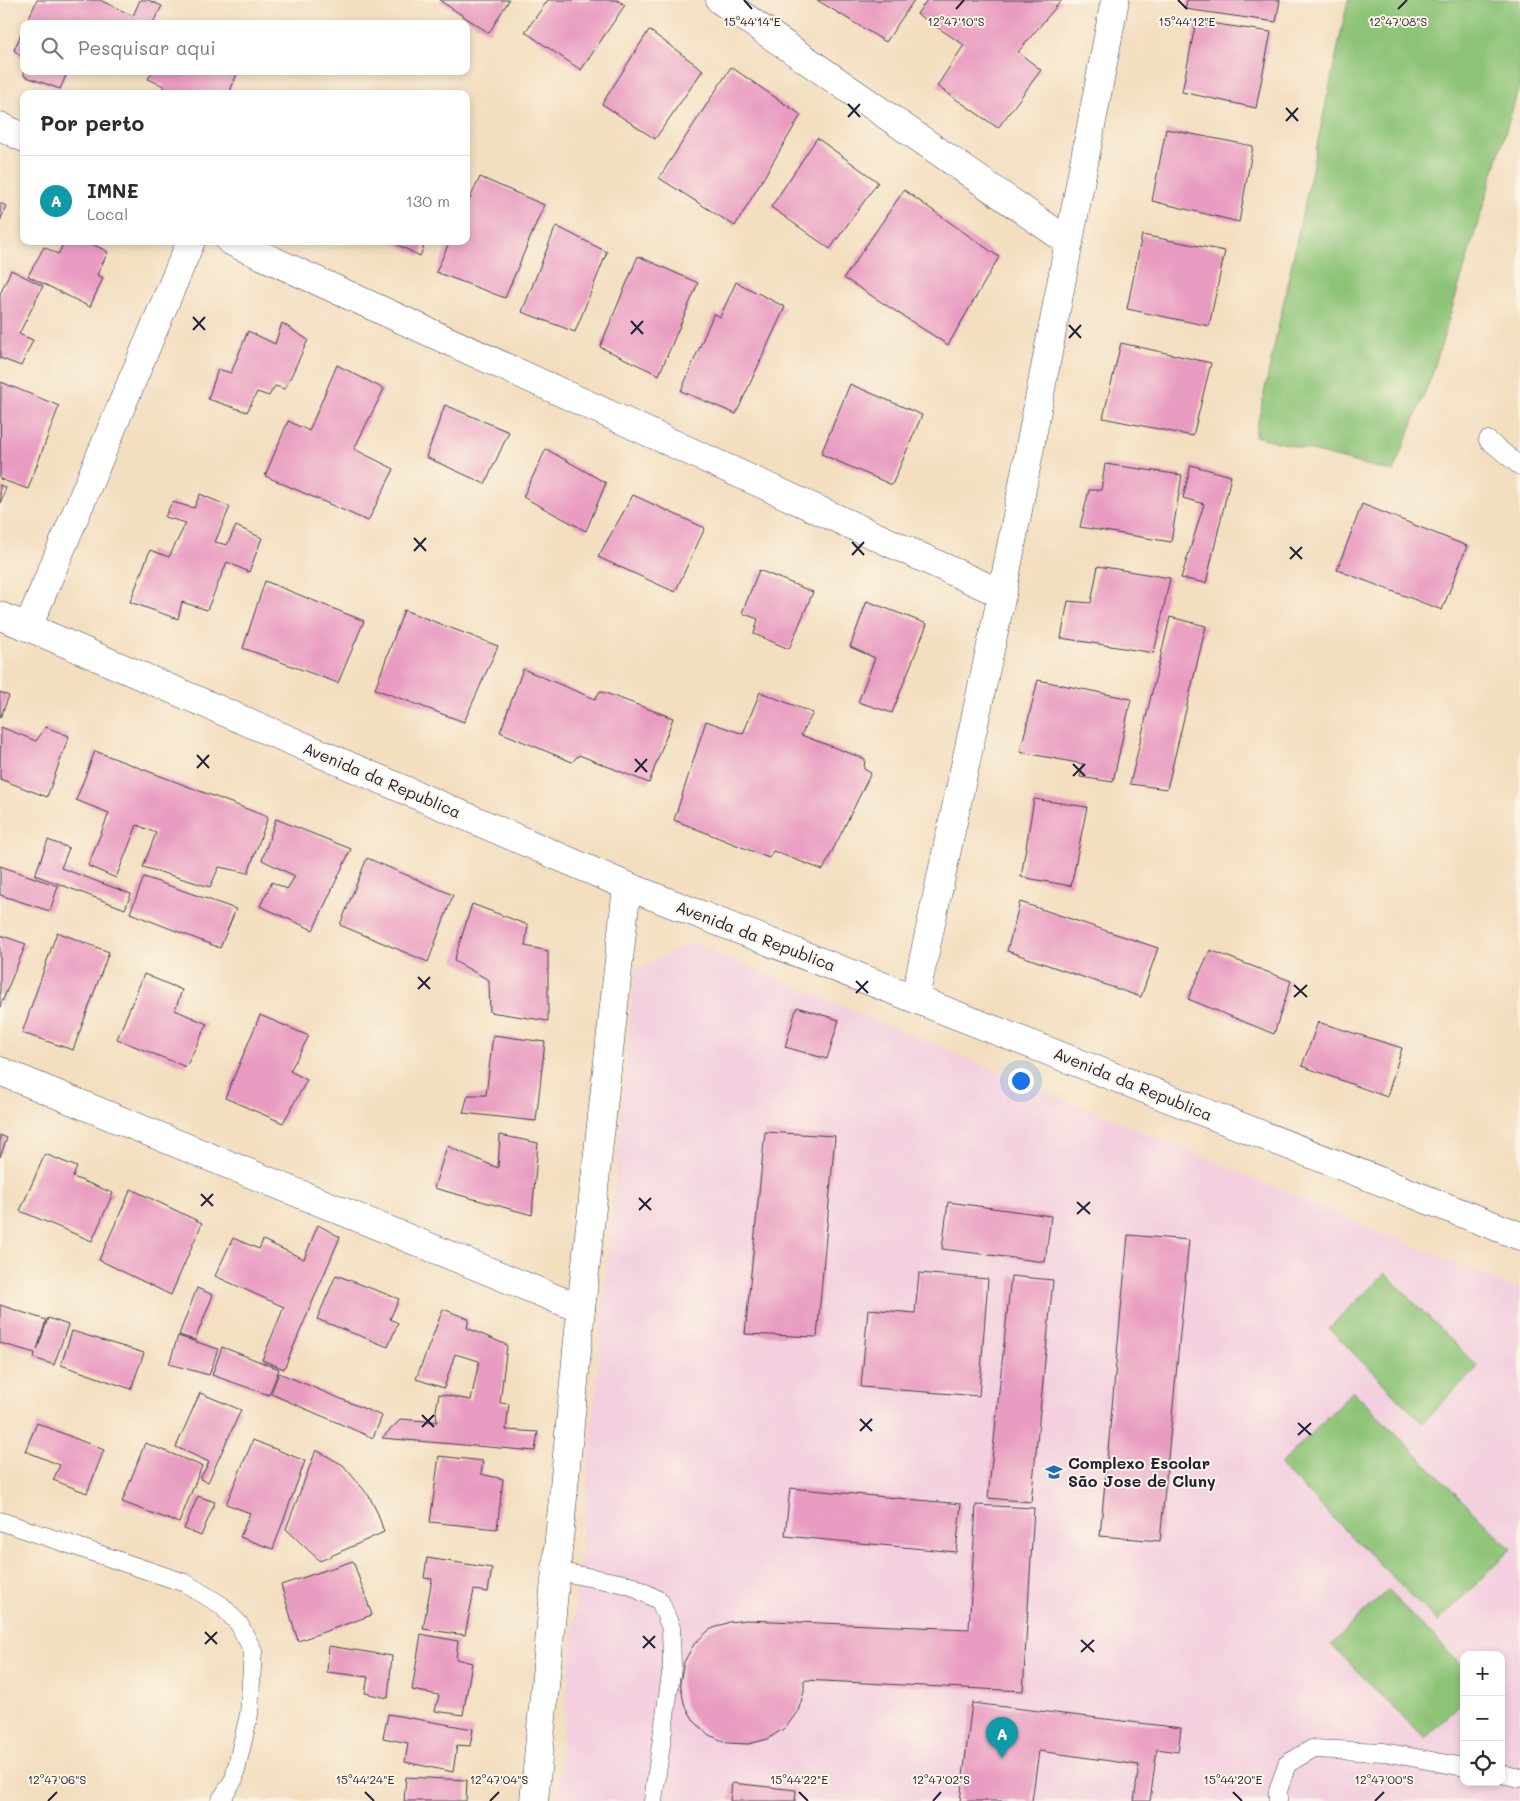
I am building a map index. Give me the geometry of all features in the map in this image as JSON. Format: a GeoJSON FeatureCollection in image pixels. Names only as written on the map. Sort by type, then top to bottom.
{"type":"FeatureCollection","features":[{"type":"Feature","properties":{"kind":"street"},"geometry":{"type":"LineString","coordinates":[[720,0],[1070,242]]}},
{"type":"Feature","properties":{"kind":"street"},"geometry":{"type":"LineString","coordinates":[[915,998],[1002,594],[1115,0]]}},
{"type":"Feature","properties":{"kind":"street"},"geometry":{"type":"LineString","coordinates":[[0,126],[20,136]]}},
{"type":"Feature","properties":{"kind":"street"},"geometry":{"type":"LineString","coordinates":[[28,627],[189,245]]}},
{"type":"Feature","properties":{"kind":"street"},"geometry":{"type":"LineString","coordinates":[[239,245],[1002,594]]}},
{"type":"Feature","properties":{"kind":"street","name":"Avenida da Republica"},"geometry":{"type":"LineString","coordinates":[[0,616],[627,886],[1520,1236]]}},
{"type":"Feature","properties":{"kind":"street"},"geometry":{"type":"LineString","coordinates":[[534,1801],[581,1309],[627,886]]}},
{"type":"Feature","properties":{"kind":"street"},"geometry":{"type":"LineString","coordinates":[[0,1071],[581,1309]]}},
{"type":"Feature","properties":{"kind":"lane"},"geometry":{"type":"LineString","coordinates":[[1488,440],[1520,466]]}},
{"type":"Feature","properties":{"kind":"lane"},"geometry":{"type":"LineString","coordinates":[[0,1521],[185,1583],[220,1604],[239,1624],[253,1651],[249,1714],[234,1779],[220,1801]]}},
{"type":"Feature","properties":{"kind":"lane"},"geometry":{"type":"LineString","coordinates":[[556,1571],[630,1585],[660,1601],[671,1628],[672,1667],[652,1801]]}},
{"type":"Feature","properties":{"kind":"lane"},"geometry":{"type":"LineString","coordinates":[[1278,1801],[1278,1791],[1287,1764],[1312,1749],[1384,1752],[1460,1766]]}},
{"type":"Feature","properties":{"kind":"lane"},"geometry":{"type":"LineString","coordinates":[[1505,1775],[1520,1778]]}},
{"type":"Feature","properties":{"kind":"shaded area","name":"Complexo Escolar São Jose de Cluny"},"geometry":{"type":"Polygon","coordinates":[[[691,943],[1520,1290],[1520,1801],[557,1801],[635,970],[691,943]]]}},
{"type":"Feature","properties":{"kind":"green space"},"geometry":{"type":"Polygon","coordinates":[[[1348,0],[1520,0],[1520,84],[1431,378],[1393,472],[1255,436],[1348,0]]]}},
{"type":"Feature","properties":{"kind":"green space"},"geometry":{"type":"Polygon","coordinates":[[[1385,1273],[1478,1367],[1422,1423],[1329,1328],[1385,1273]]]}},
{"type":"Feature","properties":{"kind":"green space"},"geometry":{"type":"Polygon","coordinates":[[[1353,1391],[1511,1549],[1438,1622],[1280,1465],[1353,1391]]]}},
{"type":"Feature","properties":{"kind":"green space"},"geometry":{"type":"Polygon","coordinates":[[[1387,1590],[1460,1663],[1460,1704],[1425,1739],[1331,1645],[1387,1590]]]}},
{"type":"Feature","properties":{"kind":"building"},"geometry":{"type":"Polygon","coordinates":[[[37,0],[100,0],[133,16],[140,0],[148,0],[162,6],[154,20],[28,20],[37,0]]]}},
{"type":"Feature","properties":{"kind":"building"},"geometry":{"type":"Polygon","coordinates":[[[439,0],[509,0],[489,33],[439,0]]]}},
{"type":"Feature","properties":{"kind":"building"},"geometry":{"type":"Polygon","coordinates":[[[548,0],[617,0],[625,5],[581,70],[525,32],[548,0]]]}},
{"type":"Feature","properties":{"kind":"building"},"geometry":{"type":"Polygon","coordinates":[[[817,0],[914,0],[886,42],[817,0]]]}},
{"type":"Feature","properties":{"kind":"building"},"geometry":{"type":"Polygon","coordinates":[[[927,0],[1062,0],[1018,52],[1041,70],[998,128],[937,86],[964,45],[917,14],[927,0]]]}},
{"type":"Feature","properties":{"kind":"building"},"geometry":{"type":"Polygon","coordinates":[[[1187,0],[1280,0],[1276,22],[1185,9],[1187,0]]]}},
{"type":"Feature","properties":{"kind":"building"},"geometry":{"type":"Polygon","coordinates":[[[1196,21],[1271,32],[1256,108],[1182,92],[1196,21]]]}},
{"type":"Feature","properties":{"kind":"building"},"geometry":{"type":"Polygon","coordinates":[[[649,30],[703,70],[655,139],[602,104],[649,30]]]}},
{"type":"Feature","properties":{"kind":"building"},"geometry":{"type":"Polygon","coordinates":[[[20,37],[20,55],[14,50],[20,37]]]}},
{"type":"Feature","properties":{"kind":"building"},"geometry":{"type":"Polygon","coordinates":[[[731,67],[801,115],[735,226],[659,178],[731,67]]]}},
{"type":"Feature","properties":{"kind":"building"},"geometry":{"type":"Polygon","coordinates":[[[24,75],[66,75],[60,89],[24,75]]]}},
{"type":"Feature","properties":{"kind":"building"},"geometry":{"type":"Polygon","coordinates":[[[150,75],[236,75],[231,90],[162,90],[164,86],[148,79],[150,75]]]}},
{"type":"Feature","properties":{"kind":"building"},"geometry":{"type":"Polygon","coordinates":[[[1166,129],[1253,146],[1239,222],[1152,201],[1166,129]]]}},
{"type":"Feature","properties":{"kind":"building"},"geometry":{"type":"Polygon","coordinates":[[[817,138],[878,182],[830,249],[771,207],[817,138]]]}},
{"type":"Feature","properties":{"kind":"building"},"geometry":{"type":"Polygon","coordinates":[[[480,177],[544,205],[505,298],[436,272],[448,245],[470,245],[470,198],[480,177]]]}},
{"type":"Feature","properties":{"kind":"building"},"geometry":{"type":"Polygon","coordinates":[[[904,190],[999,257],[948,345],[844,278],[904,190]]]}},
{"type":"Feature","properties":{"kind":"building"},"geometry":{"type":"Polygon","coordinates":[[[0,203],[6,206],[0,221],[0,203]]]}},
{"type":"Feature","properties":{"kind":"building"},"geometry":{"type":"Polygon","coordinates":[[[556,226],[607,252],[575,332],[522,312],[556,226]]]}},
{"type":"Feature","properties":{"kind":"building"},"geometry":{"type":"Polygon","coordinates":[[[1142,235],[1225,251],[1209,326],[1127,309],[1142,235]]]}},
{"type":"Feature","properties":{"kind":"building"},"geometry":{"type":"Polygon","coordinates":[[[63,245],[95,245],[108,252],[97,275],[103,278],[90,307],[28,276],[44,247],[58,254],[63,245]]]}},
{"type":"Feature","properties":{"kind":"building"},"geometry":{"type":"Polygon","coordinates":[[[398,245],[424,245],[420,256],[398,245]]]}},
{"type":"Feature","properties":{"kind":"building"},"geometry":{"type":"Polygon","coordinates":[[[638,256],[698,283],[659,375],[600,347],[638,256]]]}},
{"type":"Feature","properties":{"kind":"building"},"geometry":{"type":"Polygon","coordinates":[[[11,270],[43,286],[19,334],[33,340],[21,366],[0,358],[0,294],[11,270]]]}},
{"type":"Feature","properties":{"kind":"building"},"geometry":{"type":"Polygon","coordinates":[[[736,282],[785,307],[736,414],[681,391],[714,313],[720,317],[736,282]]]}},
{"type":"Feature","properties":{"kind":"building"},"geometry":{"type":"Polygon","coordinates":[[[282,323],[308,340],[285,389],[275,386],[269,396],[257,392],[247,412],[208,399],[218,369],[231,373],[248,331],[275,344],[282,323]]]}},
{"type":"Feature","properties":{"kind":"building"},"geometry":{"type":"Polygon","coordinates":[[[1121,343],[1211,363],[1193,436],[1103,418],[1121,343]]]}},
{"type":"Feature","properties":{"kind":"building"},"geometry":{"type":"Polygon","coordinates":[[[337,365],[384,389],[354,449],[394,469],[368,521],[265,476],[288,421],[309,431],[337,365]]]}},
{"type":"Feature","properties":{"kind":"building"},"geometry":{"type":"Polygon","coordinates":[[[1,382],[59,406],[28,489],[0,479],[1,382]]]}},
{"type":"Feature","properties":{"kind":"building"},"geometry":{"type":"Polygon","coordinates":[[[850,384],[922,415],[892,485],[821,454],[850,384]]]}},
{"type":"Feature","properties":{"kind":"building"},"geometry":{"type":"Polygon","coordinates":[[[445,405],[509,432],[485,484],[426,457],[445,405]]]}},
{"type":"Feature","properties":{"kind":"building"},"geometry":{"type":"Polygon","coordinates":[[[546,449],[606,483],[586,531],[523,497],[546,449]]]}},
{"type":"Feature","properties":{"kind":"building"},"geometry":{"type":"Polygon","coordinates":[[[1105,464],[1182,475],[1171,542],[1080,527],[1089,490],[1101,490],[1105,464]]]}},
{"type":"Feature","properties":{"kind":"building"},"geometry":{"type":"Polygon","coordinates":[[[1191,465],[1231,476],[1206,583],[1181,578],[1204,504],[1183,498],[1191,465]]]}},
{"type":"Feature","properties":{"kind":"building"},"geometry":{"type":"Polygon","coordinates":[[[0,485],[6,488],[0,503],[0,485]]]}},
{"type":"Feature","properties":{"kind":"building"},"geometry":{"type":"Polygon","coordinates":[[[200,494],[230,507],[215,542],[227,545],[236,526],[262,538],[249,572],[227,562],[207,610],[182,602],[178,619],[130,602],[150,550],[169,557],[186,523],[165,517],[172,502],[194,508],[200,494]]]}},
{"type":"Feature","properties":{"kind":"building"},"geometry":{"type":"Polygon","coordinates":[[[633,495],[705,528],[675,592],[598,557],[633,495]]]}},
{"type":"Feature","properties":{"kind":"building"},"geometry":{"type":"Polygon","coordinates":[[[1362,504],[1467,546],[1442,610],[1337,570],[1362,504]]]}},
{"type":"Feature","properties":{"kind":"building"},"geometry":{"type":"Polygon","coordinates":[[[1098,566],[1170,578],[1154,653],[1061,638],[1068,601],[1091,603],[1098,566]]]}},
{"type":"Feature","properties":{"kind":"building"},"geometry":{"type":"Polygon","coordinates":[[[759,570],[813,592],[789,649],[754,634],[758,619],[742,613],[759,570]]]}},
{"type":"Feature","properties":{"kind":"building"},"geometry":{"type":"Polygon","coordinates":[[[265,581],[364,621],[338,683],[243,648],[265,581]]]}},
{"type":"Feature","properties":{"kind":"building"},"geometry":{"type":"Polygon","coordinates":[[[867,601],[927,624],[892,713],[858,702],[875,658],[850,647],[867,601]]]}},
{"type":"Feature","properties":{"kind":"building"},"geometry":{"type":"Polygon","coordinates":[[[404,610],[498,646],[464,722],[375,689],[404,610]]]}},
{"type":"Feature","properties":{"kind":"building"},"geometry":{"type":"Polygon","coordinates":[[[1170,617],[1206,626],[1167,789],[1130,784],[1170,617]]]}},
{"type":"Feature","properties":{"kind":"building"},"geometry":{"type":"Polygon","coordinates":[[[523,669],[595,699],[600,691],[673,718],[649,783],[579,755],[572,762],[500,732],[523,669]]]}},
{"type":"Feature","properties":{"kind":"building"},"geometry":{"type":"Polygon","coordinates":[[[1038,680],[1131,699],[1113,782],[1080,777],[1083,764],[1020,752],[1038,680]]]}},
{"type":"Feature","properties":{"kind":"building"},"geometry":{"type":"Polygon","coordinates":[[[0,692],[9,696],[0,718],[0,692]]]}},
{"type":"Feature","properties":{"kind":"building"},"geometry":{"type":"Polygon","coordinates":[[[760,692],[813,713],[801,735],[865,759],[864,769],[871,773],[823,870],[773,851],[769,858],[674,820],[706,721],[743,734],[760,692]]]}},
{"type":"Feature","properties":{"kind":"building"},"geometry":{"type":"Polygon","coordinates":[[[1,727],[36,741],[46,727],[69,736],[47,797],[0,779],[1,727]]]}},
{"type":"Feature","properties":{"kind":"building"},"geometry":{"type":"Polygon","coordinates":[[[95,751],[268,817],[248,873],[219,867],[210,887],[143,867],[156,833],[137,825],[116,878],[88,866],[109,813],[76,800],[95,751]]]}},
{"type":"Feature","properties":{"kind":"building"},"geometry":{"type":"Polygon","coordinates":[[[1034,799],[1087,807],[1071,886],[1021,877],[1034,799]]]}},
{"type":"Feature","properties":{"kind":"building"},"geometry":{"type":"Polygon","coordinates":[[[276,819],[351,849],[313,930],[260,906],[272,882],[287,889],[295,876],[262,860],[276,819]]]}},
{"type":"Feature","properties":{"kind":"building"},"geometry":{"type":"Polygon","coordinates":[[[48,840],[69,848],[61,868],[131,894],[125,909],[35,875],[48,840]]]}},
{"type":"Feature","properties":{"kind":"building"},"geometry":{"type":"Polygon","coordinates":[[[367,858],[453,895],[428,962],[340,925],[367,858]]]}},
{"type":"Feature","properties":{"kind":"building"},"geometry":{"type":"Polygon","coordinates":[[[0,866],[58,886],[50,911],[0,895],[0,866]]]}},
{"type":"Feature","properties":{"kind":"building"},"geometry":{"type":"Polygon","coordinates":[[[144,877],[236,909],[220,948],[130,913],[144,877]]]}},
{"type":"Feature","properties":{"kind":"building"},"geometry":{"type":"Polygon","coordinates":[[[1020,902],[1158,948],[1141,997],[1007,951],[1020,902]]]}},
{"type":"Feature","properties":{"kind":"building"},"geometry":{"type":"Polygon","coordinates":[[[472,904],[528,925],[525,946],[548,951],[548,1021],[490,1012],[489,980],[454,961],[472,904]]]}},
{"type":"Feature","properties":{"kind":"building"},"geometry":{"type":"Polygon","coordinates":[[[57,932],[109,952],[73,1050],[22,1033],[57,932]]]}},
{"type":"Feature","properties":{"kind":"building"},"geometry":{"type":"Polygon","coordinates":[[[0,935],[26,944],[0,1007],[0,935]]]}},
{"type":"Feature","properties":{"kind":"building"},"geometry":{"type":"Polygon","coordinates":[[[1210,950],[1291,981],[1274,1034],[1188,999],[1210,950]]]}},
{"type":"Feature","properties":{"kind":"building"},"geometry":{"type":"Polygon","coordinates":[[[144,974],[182,990],[175,1010],[207,1024],[186,1067],[117,1039],[144,974]]]}},
{"type":"Feature","properties":{"kind":"building"},"geometry":{"type":"Polygon","coordinates":[[[797,1007],[839,1020],[827,1059],[785,1047],[797,1007]]]}},
{"type":"Feature","properties":{"kind":"building"},"geometry":{"type":"Polygon","coordinates":[[[260,1015],[309,1036],[290,1071],[307,1080],[283,1123],[225,1098],[260,1015]]]}},
{"type":"Feature","properties":{"kind":"building"},"geometry":{"type":"Polygon","coordinates":[[[1318,1022],[1402,1048],[1387,1097],[1302,1066],[1318,1022]]]}},
{"type":"Feature","properties":{"kind":"building"},"geometry":{"type":"Polygon","coordinates":[[[493,1035],[545,1042],[536,1121],[463,1113],[468,1095],[486,1095],[493,1035]]]}},
{"type":"Feature","properties":{"kind":"building"},"geometry":{"type":"Polygon","coordinates":[[[765,1132],[835,1136],[817,1337],[745,1334],[765,1132]]]}},
{"type":"Feature","properties":{"kind":"building"},"geometry":{"type":"Polygon","coordinates":[[[0,1135],[7,1138],[0,1157],[0,1135]]]}},
{"type":"Feature","properties":{"kind":"building"},"geometry":{"type":"Polygon","coordinates":[[[500,1135],[538,1143],[532,1215],[434,1188],[447,1146],[498,1168],[500,1135]]]}},
{"type":"Feature","properties":{"kind":"building"},"geometry":{"type":"Polygon","coordinates":[[[45,1154],[77,1167],[73,1177],[113,1193],[92,1241],[20,1211],[45,1154]]]}},
{"type":"Feature","properties":{"kind":"building"},"geometry":{"type":"Polygon","coordinates":[[[131,1189],[202,1223],[171,1295],[99,1260],[131,1189]]]}},
{"type":"Feature","properties":{"kind":"building"},"geometry":{"type":"Polygon","coordinates":[[[948,1202],[1051,1216],[1045,1262],[942,1249],[948,1202]]]}},
{"type":"Feature","properties":{"kind":"building"},"geometry":{"type":"Polygon","coordinates":[[[318,1225],[340,1237],[284,1369],[262,1360],[284,1307],[215,1276],[233,1238],[259,1249],[263,1240],[304,1259],[318,1225]]]}},
{"type":"Feature","properties":{"kind":"building"},"geometry":{"type":"Polygon","coordinates":[[[1128,1235],[1189,1240],[1160,1541],[1100,1536],[1128,1235]]]}},
{"type":"Feature","properties":{"kind":"building"},"geometry":{"type":"Polygon","coordinates":[[[919,1273],[988,1279],[979,1396],[861,1387],[868,1309],[915,1313],[919,1273]]]}},
{"type":"Feature","properties":{"kind":"building"},"geometry":{"type":"Polygon","coordinates":[[[336,1275],[399,1299],[390,1319],[398,1323],[388,1347],[317,1319],[336,1275]]]}},
{"type":"Feature","properties":{"kind":"building"},"geometry":{"type":"Polygon","coordinates":[[[1011,1276],[1053,1280],[1031,1502],[988,1498],[1011,1276]]]}},
{"type":"Feature","properties":{"kind":"building"},"geometry":{"type":"Polygon","coordinates":[[[197,1288],[213,1295],[195,1340],[179,1335],[197,1288]]]}},
{"type":"Feature","properties":{"kind":"building"},"geometry":{"type":"Polygon","coordinates":[[[0,1305],[46,1320],[37,1350],[48,1318],[68,1325],[54,1365],[34,1358],[35,1353],[0,1343],[0,1305]]]}},
{"type":"Feature","properties":{"kind":"building"},"geometry":{"type":"Polygon","coordinates":[[[443,1309],[469,1319],[467,1328],[507,1345],[500,1403],[509,1404],[506,1430],[538,1432],[535,1451],[382,1438],[401,1419],[437,1422],[436,1410],[439,1394],[471,1400],[479,1361],[455,1354],[444,1388],[416,1379],[443,1309]]]}},
{"type":"Feature","properties":{"kind":"building"},"geometry":{"type":"Polygon","coordinates":[[[72,1331],[144,1353],[131,1389],[61,1365],[72,1331]]]}},
{"type":"Feature","properties":{"kind":"building"},"geometry":{"type":"Polygon","coordinates":[[[178,1336],[218,1349],[209,1375],[169,1364],[178,1336]]]}},
{"type":"Feature","properties":{"kind":"building"},"geometry":{"type":"Polygon","coordinates":[[[222,1347],[279,1369],[269,1395],[212,1375],[222,1347]]]}},
{"type":"Feature","properties":{"kind":"building"},"geometry":{"type":"Polygon","coordinates":[[[279,1373],[382,1416],[373,1438],[271,1394],[279,1373]]]}},
{"type":"Feature","properties":{"kind":"building"},"geometry":{"type":"Polygon","coordinates":[[[200,1393],[241,1410],[208,1482],[200,1479],[209,1462],[176,1447],[200,1393]]]}},
{"type":"Feature","properties":{"kind":"building"},"geometry":{"type":"Polygon","coordinates":[[[37,1423],[104,1450],[87,1493],[53,1480],[60,1465],[25,1451],[37,1423]]]}},
{"type":"Feature","properties":{"kind":"building"},"geometry":{"type":"Polygon","coordinates":[[[253,1440],[305,1461],[273,1549],[240,1537],[250,1513],[226,1504],[253,1440]]]}},
{"type":"Feature","properties":{"kind":"building"},"geometry":{"type":"Polygon","coordinates":[[[145,1443],[202,1466],[179,1523],[122,1502],[145,1443]]]}},
{"type":"Feature","properties":{"kind":"building"},"geometry":{"type":"Polygon","coordinates":[[[316,1450],[343,1465],[369,1496],[384,1532],[320,1561],[286,1529],[316,1450]]]}},
{"type":"Feature","properties":{"kind":"building"},"geometry":{"type":"Polygon","coordinates":[[[439,1456],[483,1461],[481,1474],[503,1479],[497,1529],[430,1522],[439,1456]]]}},
{"type":"Feature","properties":{"kind":"building"},"geometry":{"type":"Polygon","coordinates":[[[790,1488],[961,1504],[956,1552],[785,1536],[790,1488]]]}},
{"type":"Feature","properties":{"kind":"building"},"geometry":{"type":"Polygon","coordinates":[[[198,1496],[215,1502],[201,1536],[184,1529],[198,1496]]]}},
{"type":"Feature","properties":{"kind":"building"},"geometry":{"type":"Polygon","coordinates":[[[976,1505],[1034,1508],[1023,1691],[804,1680],[804,1692],[798,1711],[786,1727],[768,1739],[748,1744],[728,1743],[709,1735],[694,1721],[684,1703],[680,1682],[684,1662],[694,1644],[709,1630],[729,1622],[747,1620],[969,1629],[976,1505]]]}},
{"type":"Feature","properties":{"kind":"building"},"geometry":{"type":"Polygon","coordinates":[[[427,1558],[492,1568],[488,1592],[474,1590],[465,1635],[423,1629],[432,1579],[424,1578],[427,1558]]]}},
{"type":"Feature","properties":{"kind":"building"},"geometry":{"type":"Polygon","coordinates":[[[353,1561],[372,1615],[298,1641],[281,1585],[353,1561]]]}},
{"type":"Feature","properties":{"kind":"building"},"geometry":{"type":"Polygon","coordinates":[[[421,1634],[458,1641],[456,1659],[472,1663],[463,1715],[435,1711],[439,1695],[412,1690],[421,1634]]]}},
{"type":"Feature","properties":{"kind":"building"},"geometry":{"type":"Polygon","coordinates":[[[329,1646],[392,1656],[388,1698],[365,1693],[368,1677],[327,1672],[329,1646]]]}},
{"type":"Feature","properties":{"kind":"building"},"geometry":{"type":"Polygon","coordinates":[[[972,1703],[1181,1728],[1178,1752],[1157,1749],[1150,1801],[1134,1801],[1139,1765],[1039,1751],[1032,1801],[960,1801],[972,1703]]]}},
{"type":"Feature","properties":{"kind":"building"},"geometry":{"type":"Polygon","coordinates":[[[388,1714],[473,1729],[470,1746],[457,1745],[453,1772],[405,1762],[408,1743],[383,1738],[388,1714]]]}},
{"type":"Feature","properties":{"kind":"building"},"geometry":{"type":"Polygon","coordinates":[[[406,1777],[467,1780],[466,1801],[404,1801],[406,1777]]]}},
{"type":"Feature","properties":{"kind":"building"},"geometry":{"type":"Polygon","coordinates":[[[732,1783],[796,1790],[795,1801],[730,1801],[732,1783]]]}},
{"type":"Feature","properties":{"kind":"place","name":"Complexo Escolar São Jose de Cluny"},"geometry":{"type":"Point","coordinates":[1054,1472]}},
{"type":"Feature","properties":{"kind":"place","name":"IMNE"},"geometry":{"type":"Point","coordinates":[1002,1758]}}]}
